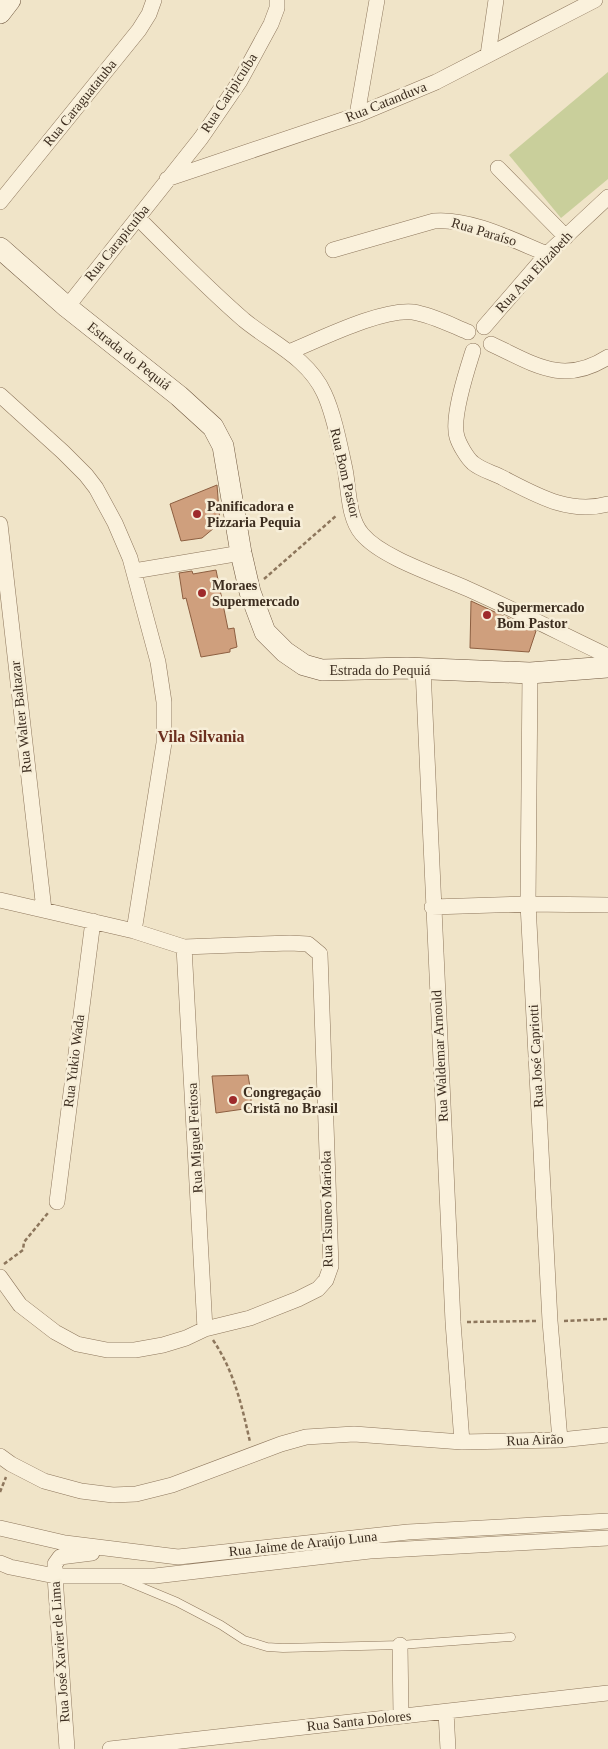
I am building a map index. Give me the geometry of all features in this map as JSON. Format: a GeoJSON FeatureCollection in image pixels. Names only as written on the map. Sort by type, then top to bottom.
{"type":"FeatureCollection","features":[{"type":"Feature","properties":{"kind":"main road"},"geometry":{"type":"LineString","coordinates":[[0,13],[10,0]]}},
{"type":"Feature","properties":{"kind":"main road","name":"Estrada do Pequiá"},"geometry":{"type":"LineString","coordinates":[[0,248],[67,307],[179,396],[213,427],[223,446],[241,553],[250,592],[265,632],[285,652],[304,665],[322,670],[423,669],[530,673],[608,667]]}},
{"type":"Feature","properties":{"kind":"street","name":"Rua Caraguatatuba"},"geometry":{"type":"LineString","coordinates":[[0,202],[139,30],[149,14],[154,0]]}},
{"type":"Feature","properties":{"kind":"street","name":"Rua Caripicuíba"},"geometry":{"type":"LineString","coordinates":[[167,179],[201,138],[240,82],[271,24],[277,8],[277,0]]}},
{"type":"Feature","properties":{"kind":"street"},"geometry":{"type":"LineString","coordinates":[[357,115],[377,0]]}},
{"type":"Feature","properties":{"kind":"street"},"geometry":{"type":"LineString","coordinates":[[488,55],[496,0]]}},
{"type":"Feature","properties":{"kind":"street","name":"Rua Catanduva"},"geometry":{"type":"LineString","coordinates":[[167,179],[357,115],[436,82],[595,0]]}},
{"type":"Feature","properties":{"kind":"street"},"geometry":{"type":"LineString","coordinates":[[498,168],[566,237]]}},
{"type":"Feature","properties":{"kind":"street","name":"Rua Carapicuíba"},"geometry":{"type":"LineString","coordinates":[[67,307],[167,179]]}},
{"type":"Feature","properties":{"kind":"street","name":"Rua Ana Elizabeth"},"geometry":{"type":"LineString","coordinates":[[484,327],[547,254],[608,198]]}},
{"type":"Feature","properties":{"kind":"street","name":"Rua Bom Pastor"},"geometry":{"type":"LineString","coordinates":[[138,218],[203,284],[246,321],[306,366],[325,393],[344,469],[353,517],[361,534],[384,552],[468,589],[608,656]]}},
{"type":"Feature","properties":{"kind":"street","name":"Rua Paraíso"},"geometry":{"type":"LineString","coordinates":[[333,250],[434,221],[447,220],[469,224],[547,254]]}},
{"type":"Feature","properties":{"kind":"street"},"geometry":{"type":"LineString","coordinates":[[289,352],[377,316],[403,312],[414,312],[424,315],[468,332]]}},
{"type":"Feature","properties":{"kind":"street"},"geometry":{"type":"LineString","coordinates":[[475,327],[484,327],[492,336],[491,344],[486,351],[473,351],[467,344],[466,336],[475,327]]}},
{"type":"Feature","properties":{"kind":"street"},"geometry":{"type":"LineString","coordinates":[[491,344],[558,372],[587,368],[608,357]]}},
{"type":"Feature","properties":{"kind":"street"},"geometry":{"type":"LineString","coordinates":[[473,351],[460,394],[456,423],[456,436],[473,463],[542,499],[569,506],[596,508],[608,504]]}},
{"type":"Feature","properties":{"kind":"street"},"geometry":{"type":"LineString","coordinates":[[1,398],[63,452],[96,488],[115,523],[130,558],[158,662],[164,702],[164,743],[134,931]]}},
{"type":"Feature","properties":{"kind":"street","name":"Rua Walter Baltazar"},"geometry":{"type":"LineString","coordinates":[[0,524],[44,910]]}},
{"type":"Feature","properties":{"kind":"street"},"geometry":{"type":"LineString","coordinates":[[134,571],[241,553]]}},
{"type":"Feature","properties":{"kind":"street","name":"Rua Waldemar Arnould"},"geometry":{"type":"LineString","coordinates":[[423,669],[432,907],[453,1322],[462,1442]]}},
{"type":"Feature","properties":{"kind":"street","name":"Rua José Capriotti"},"geometry":{"type":"LineString","coordinates":[[530,673],[528,904],[550,1321],[560,1440]]}},
{"type":"Feature","properties":{"kind":"street"},"geometry":{"type":"LineString","coordinates":[[0,900],[134,931],[184,948]]}},
{"type":"Feature","properties":{"kind":"street"},"geometry":{"type":"LineString","coordinates":[[432,907],[528,904],[608,905]]}},
{"type":"Feature","properties":{"kind":"street","name":"Rua Yukio Wada"},"geometry":{"type":"LineString","coordinates":[[57,1202],[92,921]]}},
{"type":"Feature","properties":{"kind":"street","name":"Rua Tsuneo Marioka"},"geometry":{"type":"LineString","coordinates":[[0,1278],[20,1305],[56,1332],[77,1344],[107,1350],[135,1350],[163,1345],[186,1338],[205,1328],[250,1318],[318,1289],[326,1280],[331,1266],[320,954],[308,944],[290,943],[184,948]]}},
{"type":"Feature","properties":{"kind":"street","name":"Rua Miguel Feitosa"},"geometry":{"type":"LineString","coordinates":[[184,948],[205,1328]]}},
{"type":"Feature","properties":{"kind":"street","name":"Rua Airão"},"geometry":{"type":"LineString","coordinates":[[1,1458],[44,1481],[81,1491],[113,1495],[136,1494],[172,1485],[306,1437],[329,1434],[354,1434],[462,1442],[560,1440],[608,1435]]}},
{"type":"Feature","properties":{"kind":"street","name":"Rua Jaime de Araújo Luna"},"geometry":{"type":"LineString","coordinates":[[0,1528],[65,1543],[178,1557],[408,1532],[608,1521]]}},
{"type":"Feature","properties":{"kind":"street","name":"Rua Jaime de Araújo Luna"},"geometry":{"type":"LineString","coordinates":[[0,1563],[10,1567],[55,1576],[155,1576],[370,1551],[608,1538]]}},
{"type":"Feature","properties":{"kind":"street","name":"Rua José Xavier de Lima"},"geometry":{"type":"LineString","coordinates":[[67,1749],[55,1564],[60,1557],[120,1550]]}},
{"type":"Feature","properties":{"kind":"street"},"geometry":{"type":"LineString","coordinates":[[400,1645],[401,1716]]}},
{"type":"Feature","properties":{"kind":"street","name":"Rua Santa Dolores"},"geometry":{"type":"LineString","coordinates":[[110,1749],[608,1693]]}},
{"type":"Feature","properties":{"kind":"street"},"geometry":{"type":"LineString","coordinates":[[446,1712],[448,1749]]}},
{"type":"Feature","properties":{"kind":"lane","name":"Rua Jaime de Araújo Luna"},"geometry":{"type":"LineString","coordinates":[[116,1576],[177,1602],[244,1640],[267,1647],[400,1645],[511,1637]]}},
{"type":"Feature","properties":{"kind":"path"},"geometry":{"type":"LineString","coordinates":[[250,592],[350,504]]}},
{"type":"Feature","properties":{"kind":"path"},"geometry":{"type":"LineString","coordinates":[[0,1266],[23,1250],[24,1242],[57,1202]]}},
{"type":"Feature","properties":{"kind":"path"},"geometry":{"type":"LineString","coordinates":[[453,1322],[608,1319]]}},
{"type":"Feature","properties":{"kind":"path"},"geometry":{"type":"LineString","coordinates":[[205,1328],[225,1357],[241,1403],[252,1455]]}},
{"type":"Feature","properties":{"kind":"green space"},"geometry":{"type":"Polygon","coordinates":[[[608,72],[608,179],[561,218],[509,155],[608,72]]]}},
{"type":"Feature","properties":{"kind":"building"},"geometry":{"type":"Polygon","coordinates":[[[217,485],[220,523],[202,538],[181,541],[170,504],[217,485]]]}},
{"type":"Feature","properties":{"kind":"building"},"geometry":{"type":"Polygon","coordinates":[[[216,570],[228,629],[234,628],[237,647],[230,649],[230,652],[201,657],[186,598],[183,599],[179,573],[192,571],[193,574],[216,570]]]}},
{"type":"Feature","properties":{"kind":"building","name":"Supermercado Bom Pastor"},"geometry":{"type":"Polygon","coordinates":[[[471,601],[536,631],[529,652],[470,648],[471,601]]]}},
{"type":"Feature","properties":{"kind":"building","name":"Congregação Cristã no Brasil"},"geometry":{"type":"Polygon","coordinates":[[[248,1075],[251,1108],[216,1113],[212,1076],[248,1075]]]}},
{"type":"Feature","properties":{"kind":"place","name":"Panificadora e Pizzaria Pequia"},"geometry":{"type":"Point","coordinates":[197,514]}},
{"type":"Feature","properties":{"kind":"place","name":"Moraes Supermercado"},"geometry":{"type":"Point","coordinates":[202,593]}},
{"type":"Feature","properties":{"kind":"place","name":"Supermercado Bom Pastor"},"geometry":{"type":"Point","coordinates":[487,615]}},
{"type":"Feature","properties":{"kind":"place","name":"Congregação Cristã no Brasil"},"geometry":{"type":"Point","coordinates":[233,1100]}},
{"type":"Feature","properties":{"kind":"district","name":"Vila Silvania"},"geometry":{"type":"Point","coordinates":[201,736]}}]}
